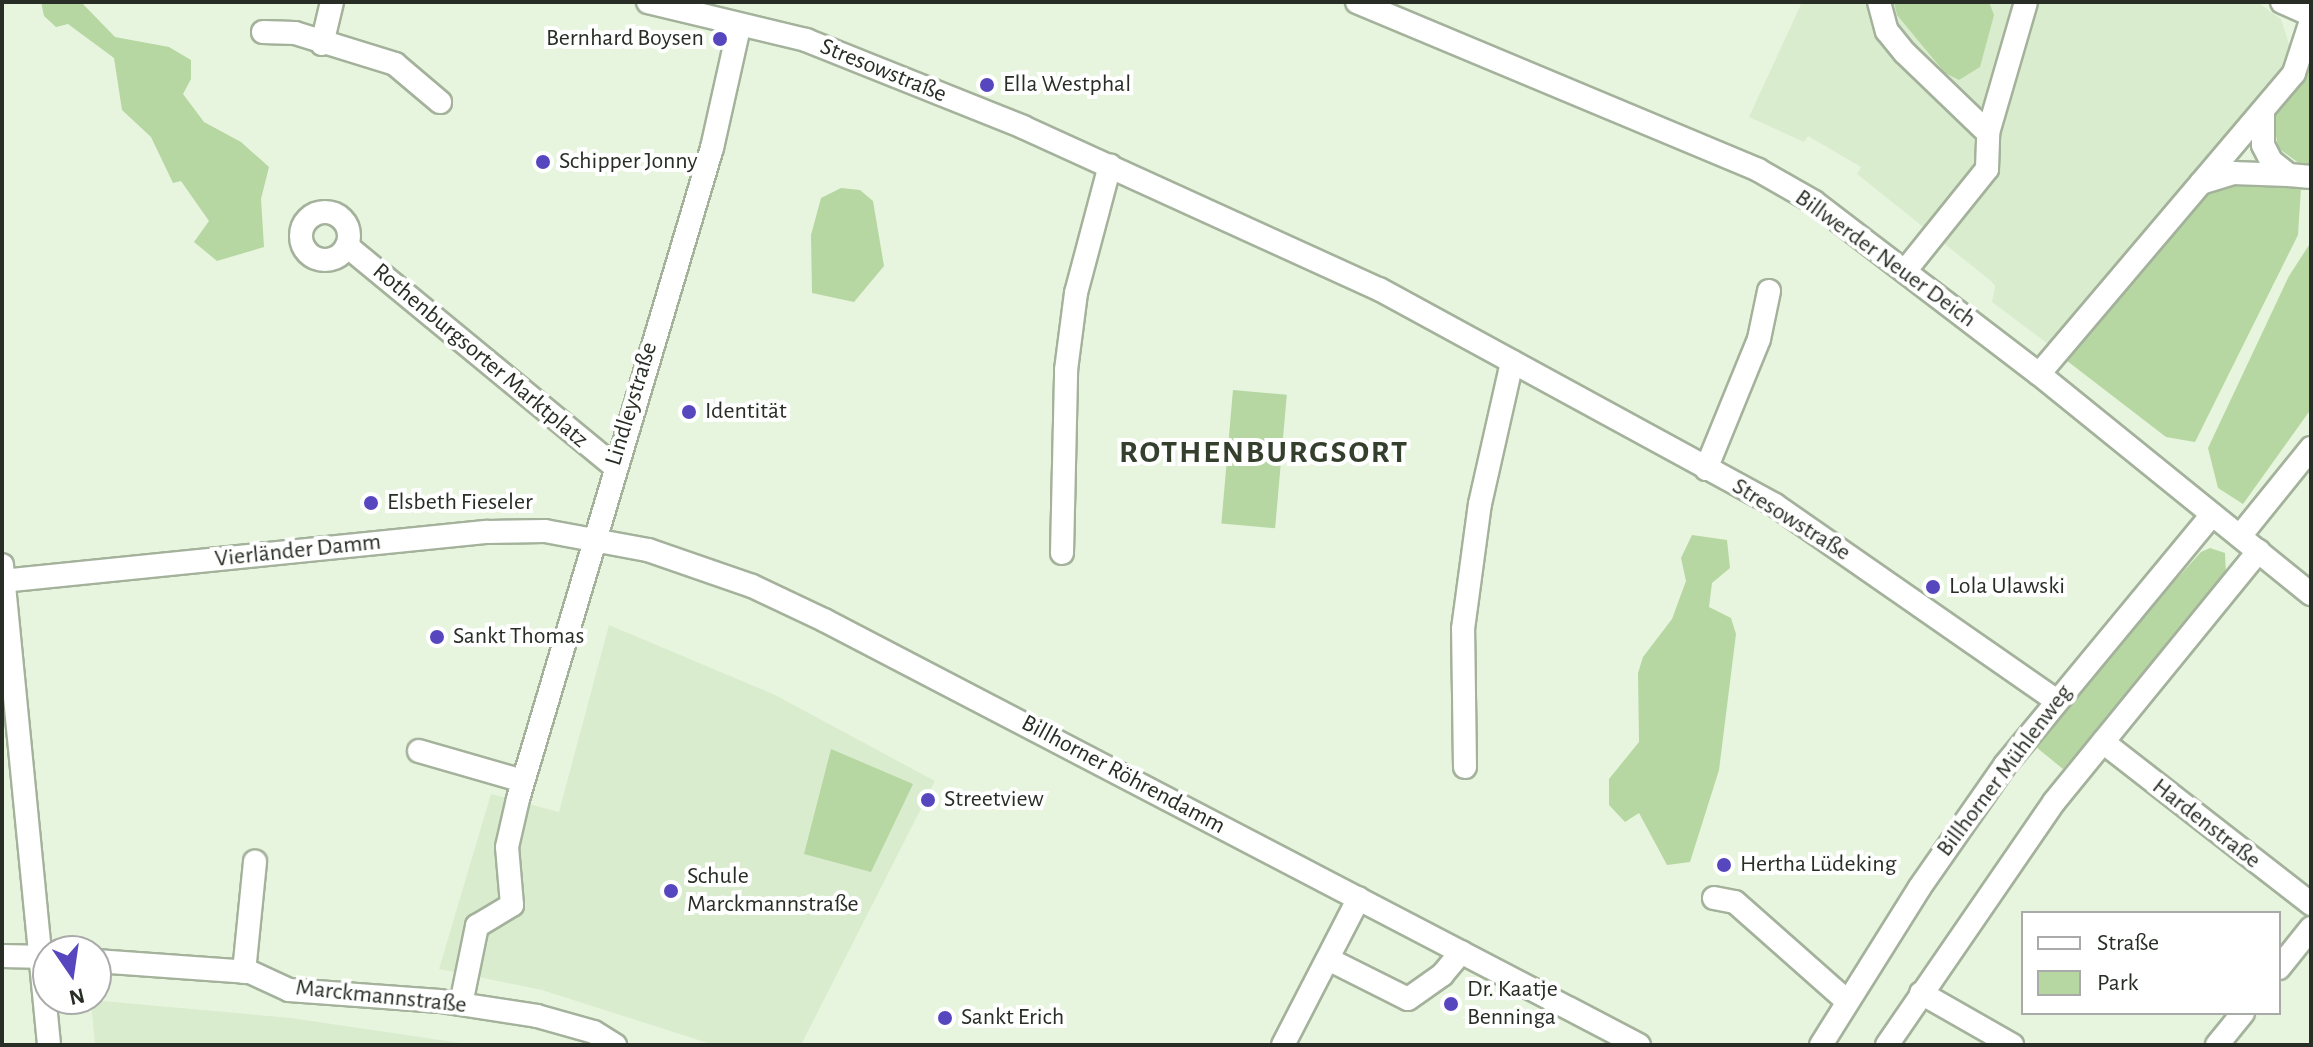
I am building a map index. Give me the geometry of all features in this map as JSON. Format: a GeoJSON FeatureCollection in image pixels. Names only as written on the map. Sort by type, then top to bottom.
{"type":"FeatureCollection","features":[{"type":"Feature","properties":{"kind":"street"},"geometry":{"type":"LineString","coordinates":[[322,44],[332,2]]}},
{"type":"Feature","properties":{"kind":"street","name":"Stresowstraße"},"geometry":{"type":"LineString","coordinates":[[648,2],[739,27],[806,40],[1110,165],[1379,289],[1775,505],[2056,700]]}},
{"type":"Feature","properties":{"kind":"street","name":"Billwerder Neuer Deich"},"geometry":{"type":"LineString","coordinates":[[1357,2],[1758,170],[1814,202],[2039,374],[2311,594]]}},
{"type":"Feature","properties":{"kind":"street"},"geometry":{"type":"LineString","coordinates":[[1879,2],[1883,21],[1896,42],[1988,133]]}},
{"type":"Feature","properties":{"kind":"street"},"geometry":{"type":"LineString","coordinates":[[1905,271],[1987,169],[1988,133],[2026,2]]}},
{"type":"Feature","properties":{"kind":"street"},"geometry":{"type":"LineString","coordinates":[[2039,374],[2294,73],[2311,18],[2282,2]]}},
{"type":"Feature","properties":{"kind":"street","name":"Lindleystraße"},"geometry":{"type":"LineString","coordinates":[[461,1004],[477,926],[512,905],[507,847],[523,781],[614,466],[712,148],[739,27]]}},
{"type":"Feature","properties":{"kind":"street"},"geometry":{"type":"LineString","coordinates":[[263,32],[295,33],[322,44],[395,64],[440,102]]}},
{"type":"Feature","properties":{"kind":"street"},"geometry":{"type":"LineString","coordinates":[[2263,111],[2263,145],[2278,170],[2300,176]]}},
{"type":"Feature","properties":{"kind":"street"},"geometry":{"type":"LineString","coordinates":[[1062,553],[1066,370],[1076,293],[1110,165]]}},
{"type":"Feature","properties":{"kind":"street"},"geometry":{"type":"LineString","coordinates":[[2201,183],[2233,173],[2300,176]]}},
{"type":"Feature","properties":{"kind":"street","name":"Rothenburgsorter Marktplatz"},"geometry":{"type":"LineString","coordinates":[[347,246],[614,466]]}},
{"type":"Feature","properties":{"kind":"street"},"geometry":{"type":"LineString","coordinates":[[1706,469],[1759,339],[1769,291]]}},
{"type":"Feature","properties":{"kind":"street"},"geometry":{"type":"LineString","coordinates":[[1465,767],[1463,629],[1480,504],[1512,362]]}},
{"type":"Feature","properties":{"kind":"street"},"geometry":{"type":"LineString","coordinates":[[2240,536],[2311,448]]}},
{"type":"Feature","properties":{"kind":"street","name":"Billhorner Mühlenweg"},"geometry":{"type":"LineString","coordinates":[[1821,1045],[1970,814],[2056,700],[2212,515]]}},
{"type":"Feature","properties":{"kind":"street","name":"Vierländer Damm"},"geometry":{"type":"LineString","coordinates":[[3,576],[488,532],[594,536]]}},
{"type":"Feature","properties":{"kind":"street","name":"Billhorner Röhrendamm"},"geometry":{"type":"LineString","coordinates":[[594,536],[648,550],[782,600],[1639,1045]]}},
{"type":"Feature","properties":{"kind":"street"},"geometry":{"type":"LineString","coordinates":[[1887,1045],[1994,884],[2103,742],[2259,551]]}},
{"type":"Feature","properties":{"kind":"street"},"geometry":{"type":"LineString","coordinates":[[3,576],[41,935]]}},
{"type":"Feature","properties":{"kind":"street","name":"Hardenstraße"},"geometry":{"type":"LineString","coordinates":[[2103,742],[2311,904]]}},
{"type":"Feature","properties":{"kind":"street"},"geometry":{"type":"LineString","coordinates":[[419,751],[523,781]]}},
{"type":"Feature","properties":{"kind":"street"},"geometry":{"type":"LineString","coordinates":[[244,972],[255,862]]}},
{"type":"Feature","properties":{"kind":"street"},"geometry":{"type":"LineString","coordinates":[[1283,1045],[1359,898]]}},
{"type":"Feature","properties":{"kind":"street"},"geometry":{"type":"LineString","coordinates":[[1714,898],[1735,902],[1847,1001]]}},
{"type":"Feature","properties":{"kind":"street"},"geometry":{"type":"LineString","coordinates":[[2281,966],[2311,928]]}},
{"type":"Feature","properties":{"kind":"street"},"geometry":{"type":"LineString","coordinates":[[1328,959],[1408,999],[1442,975],[1461,952]]}},
{"type":"Feature","properties":{"kind":"street"},"geometry":{"type":"LineString","coordinates":[[2,956],[32,957]]}},
{"type":"Feature","properties":{"kind":"street","name":"Marckmannstraße"},"geometry":{"type":"LineString","coordinates":[[112,962],[244,972],[289,990],[461,1004],[537,1016],[594,1032],[615,1045]]}},
{"type":"Feature","properties":{"kind":"street"},"geometry":{"type":"LineString","coordinates":[[1921,993],[2012,1045]]}},
{"type":"Feature","properties":{"kind":"street"},"geometry":{"type":"LineString","coordinates":[[47,1015],[49,1045]]}},
{"type":"Feature","properties":{"kind":"street"},"geometry":{"type":"LineString","coordinates":[[2217,1045],[2241,1015]]}},
{"type":"Feature","properties":{"kind":"shaded area"},"geometry":{"type":"Polygon","coordinates":[[[1802,2],[2257,2],[2281,19],[2291,50],[2288,65],[2052,347],[1992,302],[1995,286],[1991,281],[1857,174],[1861,167],[1808,136],[1804,142],[1749,117],[1802,2]]]}},
{"type":"Feature","properties":{"kind":"shaded area","name":"Schule Marckmannstraße"},"geometry":{"type":"Polygon","coordinates":[[[609,625],[775,695],[935,781],[801,1045],[714,1045],[542,990],[439,969],[491,794],[559,812],[609,625]]]}},
{"type":"Feature","properties":{"kind":"shaded area"},"geometry":{"type":"Polygon","coordinates":[[[112,1002],[291,1018],[474,1045],[95,1045],[92,1015],[112,1015],[112,1002]]]}},
{"type":"Feature","properties":{"kind":"green space"},"geometry":{"type":"Polygon","coordinates":[[[41,2],[81,2],[115,37],[169,47],[191,60],[191,79],[183,94],[204,122],[241,142],[269,167],[261,199],[264,247],[217,261],[194,242],[209,221],[181,181],[173,183],[151,137],[122,110],[114,58],[68,24],[56,27],[44,16],[41,2]]]}},
{"type":"Feature","properties":{"kind":"green space"},"geometry":{"type":"Polygon","coordinates":[[[1894,2],[1989,2],[1994,15],[1980,67],[1959,80],[1945,73],[1897,15],[1894,2]]]}},
{"type":"Feature","properties":{"kind":"green space"},"geometry":{"type":"Polygon","coordinates":[[[2311,58],[2311,164],[2300,164],[2278,148],[2272,111],[2303,76],[2311,58]]]}},
{"type":"Feature","properties":{"kind":"green space"},"geometry":{"type":"Polygon","coordinates":[[[2234,186],[2301,188],[2298,235],[2195,442],[2166,437],[2062,357],[2203,196],[2234,186]]]}},
{"type":"Feature","properties":{"kind":"green space"},"geometry":{"type":"Polygon","coordinates":[[[841,188],[860,190],[873,201],[884,266],[854,302],[812,293],[811,235],[821,198],[841,188]]]}},
{"type":"Feature","properties":{"kind":"green space"},"geometry":{"type":"Polygon","coordinates":[[[2311,242],[2311,409],[2243,504],[2218,488],[2208,448],[2289,276],[2311,242]]]}},
{"type":"Feature","properties":{"kind":"green space"},"geometry":{"type":"Polygon","coordinates":[[[1233,390],[1287,395],[1275,528],[1221,523],[1233,390]]]}},
{"type":"Feature","properties":{"kind":"green space"},"geometry":{"type":"Polygon","coordinates":[[[1692,535],[1727,540],[1730,568],[1712,583],[1709,607],[1731,618],[1736,634],[1719,770],[1690,862],[1667,865],[1639,813],[1625,822],[1609,805],[1609,779],[1639,742],[1638,673],[1643,657],[1672,619],[1686,581],[1681,558],[1692,535]]]}},
{"type":"Feature","properties":{"kind":"green space"},"geometry":{"type":"Polygon","coordinates":[[[2210,548],[2225,553],[2226,576],[2063,769],[2036,747],[2161,596],[2201,552],[2210,548]]]}},
{"type":"Feature","properties":{"kind":"green space"},"geometry":{"type":"Polygon","coordinates":[[[831,749],[913,784],[871,872],[804,854],[831,749]]]}},
{"type":"Feature","properties":{"kind":"place","name":"Bernhard Boysen"},"geometry":{"type":"Point","coordinates":[720,39]}},
{"type":"Feature","properties":{"kind":"place","name":"Ella Westphal"},"geometry":{"type":"Point","coordinates":[987,85]}},
{"type":"Feature","properties":{"kind":"place","name":"Schipper Jonny"},"geometry":{"type":"Point","coordinates":[543,162]}},
{"type":"Feature","properties":{"kind":"place","name":"Identität"},"geometry":{"type":"Point","coordinates":[689,412]}},
{"type":"Feature","properties":{"kind":"place","name":"Elsbeth Fieseler"},"geometry":{"type":"Point","coordinates":[371,503]}},
{"type":"Feature","properties":{"kind":"place","name":"Lola Ulawski"},"geometry":{"type":"Point","coordinates":[1933,587]}},
{"type":"Feature","properties":{"kind":"place","name":"Sankt Thomas"},"geometry":{"type":"Point","coordinates":[437,637]}},
{"type":"Feature","properties":{"kind":"place","name":"Streetview"},"geometry":{"type":"Point","coordinates":[928,800]}},
{"type":"Feature","properties":{"kind":"place","name":"Hertha Lüdeking"},"geometry":{"type":"Point","coordinates":[1724,865]}},
{"type":"Feature","properties":{"kind":"place","name":"Schule Marckmannstraße"},"geometry":{"type":"Point","coordinates":[671,891]}},
{"type":"Feature","properties":{"kind":"place","name":"Dr. Kaatje Benninga"},"geometry":{"type":"Point","coordinates":[1451,1004]}},
{"type":"Feature","properties":{"kind":"place","name":"Sankt Erich"},"geometry":{"type":"Point","coordinates":[945,1018]}},
{"type":"Feature","properties":{"kind":"district","name":"ROTHENBURGSORT"},"geometry":{"type":"Point","coordinates":[1264,452]}}]}
